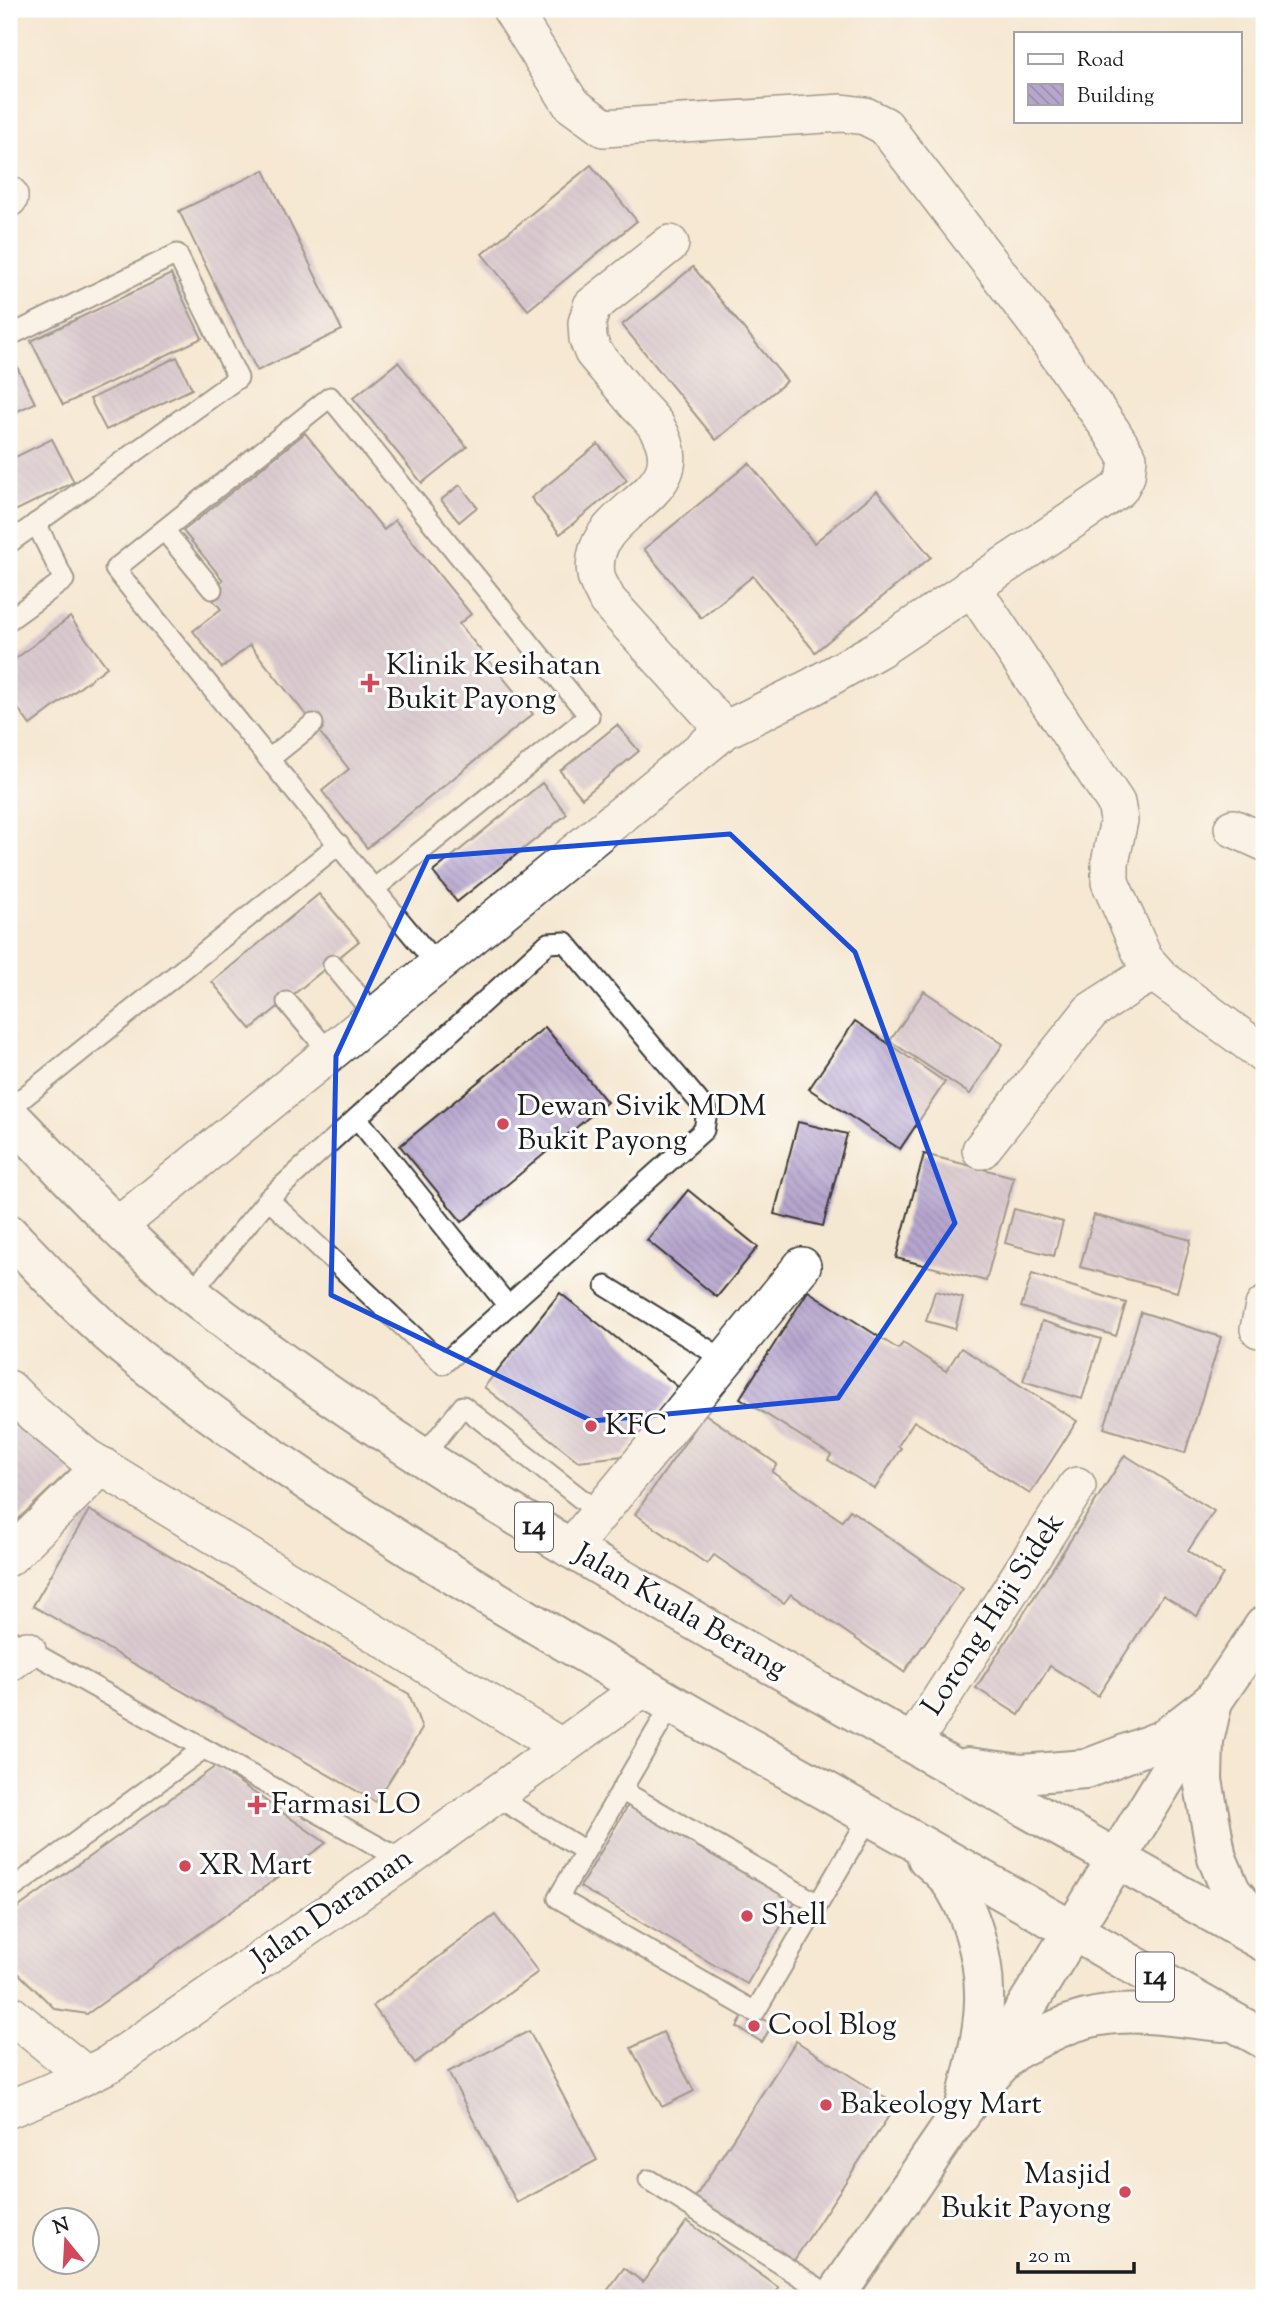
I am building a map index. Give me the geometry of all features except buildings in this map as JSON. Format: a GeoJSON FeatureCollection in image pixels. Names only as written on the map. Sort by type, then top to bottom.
{"type":"FeatureCollection","features":[{"type":"Feature","properties":{"kind":"main road","name":"Jalan Kuala Berang"},"geometry":{"type":"LineString","coordinates":[[9,1112],[118,1226],[191,1293],[342,1405],[422,1458],[570,1549],[1264,1942]]}},
{"type":"Feature","properties":{"kind":"main road","name":"14"},"geometry":{"type":"LineString","coordinates":[[9,1234],[59,1286],[137,1357],[293,1473],[376,1528],[527,1621],[1251,2031]]}},
{"type":"Feature","properties":{"kind":"main road"},"geometry":{"type":"LineString","coordinates":[[834,2298],[965,2107],[1213,1702],[1264,1626]]}},
{"type":"Feature","properties":{"kind":"main road"},"geometry":{"type":"LineString","coordinates":[[946,1764],[1022,1774],[1086,1769],[1164,1739],[1213,1702]]}},
{"type":"Feature","properties":{"kind":"main road"},"geometry":{"type":"LineString","coordinates":[[1213,1702],[1204,1741],[1203,1780],[1217,1858],[1231,1891],[1264,1932]]}},
{"type":"Feature","properties":{"kind":"main road"},"geometry":{"type":"LineString","coordinates":[[904,1836],[947,1877],[968,1915],[983,1964],[985,1996],[965,2107]]}},
{"type":"Feature","properties":{"kind":"main road"},"geometry":{"type":"LineString","coordinates":[[965,2107],[1011,2053],[1055,2029],[1086,2018],[1105,2013],[1139,2012],[1251,2031]]}},
{"type":"Feature","properties":{"kind":"street"},"geometry":{"type":"LineString","coordinates":[[118,1226],[725,730],[812,687],[878,649],[1119,489],[1126,476],[1128,458],[1037,324],[885,126],[865,116],[842,113],[604,128],[571,104],[511,9]]}},
{"type":"Feature","properties":{"kind":"street"},"geometry":{"type":"LineString","coordinates":[[670,244],[593,306],[587,323],[588,339],[593,352],[657,427],[666,460],[666,471],[657,487],[612,525],[596,550],[596,576],[607,600],[725,730]]}},
{"type":"Feature","properties":{"kind":"street"},"geometry":{"type":"LineString","coordinates":[[971,586],[1116,803],[1119,820],[1110,863],[1110,882],[1144,960],[1177,991],[1264,1054]]}},
{"type":"Feature","properties":{"kind":"street"},"geometry":{"type":"LineString","coordinates":[[981,1150],[1091,1011],[1155,972]]}},
{"type":"Feature","properties":{"kind":"street"},"geometry":{"type":"LineString","coordinates":[[570,1549],[802,1266]]}},
{"type":"Feature","properties":{"kind":"street"},"geometry":{"type":"LineString","coordinates":[[9,1389],[63,1439],[102,1466],[561,1746]]}},
{"type":"Feature","properties":{"kind":"street"},"geometry":{"type":"LineString","coordinates":[[9,1557],[102,1466]]}},
{"type":"Feature","properties":{"kind":"street","name":"Lorong Haji Sidek"},"geometry":{"type":"LineString","coordinates":[[912,1744],[1077,1486]]}},
{"type":"Feature","properties":{"kind":"street","name":"Jalan Daraman"},"geometry":{"type":"LineString","coordinates":[[9,2109],[58,2090],[109,2064],[404,1861],[561,1746],[658,1696]]}},
{"type":"Feature","properties":{"kind":"street"},"geometry":{"type":"LineString","coordinates":[[9,2012],[86,2075]]}},
{"type":"Feature","properties":{"kind":"lane"},"geometry":{"type":"LineString","coordinates":[[9,336],[177,254],[238,378],[9,543]]}},
{"type":"Feature","properties":{"kind":"lane"},"geometry":{"type":"LineString","coordinates":[[374,888],[589,716],[330,397],[115,569],[269,759],[339,844],[374,888],[437,965]]}},
{"type":"Feature","properties":{"kind":"lane"},"geometry":{"type":"LineString","coordinates":[[9,620],[64,580],[36,523]]}},
{"type":"Feature","properties":{"kind":"lane"},"geometry":{"type":"LineString","coordinates":[[164,530],[212,589]]}},
{"type":"Feature","properties":{"kind":"lane"},"geometry":{"type":"LineString","coordinates":[[269,759],[313,724]]}},
{"type":"Feature","properties":{"kind":"lane"},"geometry":{"type":"LineString","coordinates":[[9,1112],[339,844]]}},
{"type":"Feature","properties":{"kind":"lane"},"geometry":{"type":"LineString","coordinates":[[191,1293],[268,1199],[548,943],[565,942],[706,1111],[704,1130],[443,1364],[268,1199]]}},
{"type":"Feature","properties":{"kind":"lane"},"geometry":{"type":"LineString","coordinates":[[333,965],[375,1016]]}},
{"type":"Feature","properties":{"kind":"lane"},"geometry":{"type":"LineString","coordinates":[[287,1002],[330,1053]]}},
{"type":"Feature","properties":{"kind":"lane"},"geometry":{"type":"LineString","coordinates":[[357,1118],[508,1306]]}},
{"type":"Feature","properties":{"kind":"lane"},"geometry":{"type":"LineString","coordinates":[[606,1286],[725,1360]]}},
{"type":"Feature","properties":{"kind":"lane"},"geometry":{"type":"LineString","coordinates":[[422,1458],[463,1406],[599,1513]]}},
{"type":"Feature","properties":{"kind":"lane"},"geometry":{"type":"LineString","coordinates":[[15,1651],[203,1749],[404,1861]]}},
{"type":"Feature","properties":{"kind":"lane"},"geometry":{"type":"LineString","coordinates":[[658,1696],[621,1790],[558,1898],[755,2011],[870,1816]]}},
{"type":"Feature","properties":{"kind":"lane"},"geometry":{"type":"LineString","coordinates":[[9,1891],[203,1749]]}},
{"type":"Feature","properties":{"kind":"lane"},"geometry":{"type":"LineString","coordinates":[[621,1790],[818,1904]]}},
{"type":"Feature","properties":{"kind":"lane"},"geometry":{"type":"LineString","coordinates":[[494,1795],[585,1851]]}},
{"type":"Feature","properties":{"kind":"lane"},"geometry":{"type":"LineString","coordinates":[[649,2180],[834,2298]]}},
{"type":"Feature","properties":{"kind":"highlighted area"},"geometry":{"type":"Polygon","coordinates":[[[730,834],[855,952],[955,1223],[838,1398],[592,1421],[331,1295],[336,1056],[428,857],[730,834]]]}},
{"type":"Feature","properties":{"kind":"place","name":"Klinik Kesihatan Bukit Payong"},"geometry":{"type":"Point","coordinates":[370,683]}},
{"type":"Feature","properties":{"kind":"place","name":"Dewan Sivik MDM Bukit Payong"},"geometry":{"type":"Point","coordinates":[503,1124]}},
{"type":"Feature","properties":{"kind":"place","name":"KFC"},"geometry":{"type":"Point","coordinates":[591,1426]}},
{"type":"Feature","properties":{"kind":"place","name":"Farmasi LO"},"geometry":{"type":"Point","coordinates":[257,1805]}},
{"type":"Feature","properties":{"kind":"place","name":"XR Mart"},"geometry":{"type":"Point","coordinates":[185,1866]}},
{"type":"Feature","properties":{"kind":"place","name":"Shell"},"geometry":{"type":"Point","coordinates":[747,1916]}},
{"type":"Feature","properties":{"kind":"place","name":"Cool Blog"},"geometry":{"type":"Point","coordinates":[754,2026]}},
{"type":"Feature","properties":{"kind":"place","name":"Bakeology Mart"},"geometry":{"type":"Point","coordinates":[826,2105]}},
{"type":"Feature","properties":{"kind":"place","name":"Masjid Bukit Payong"},"geometry":{"type":"Point","coordinates":[1125,2192]}}]}
